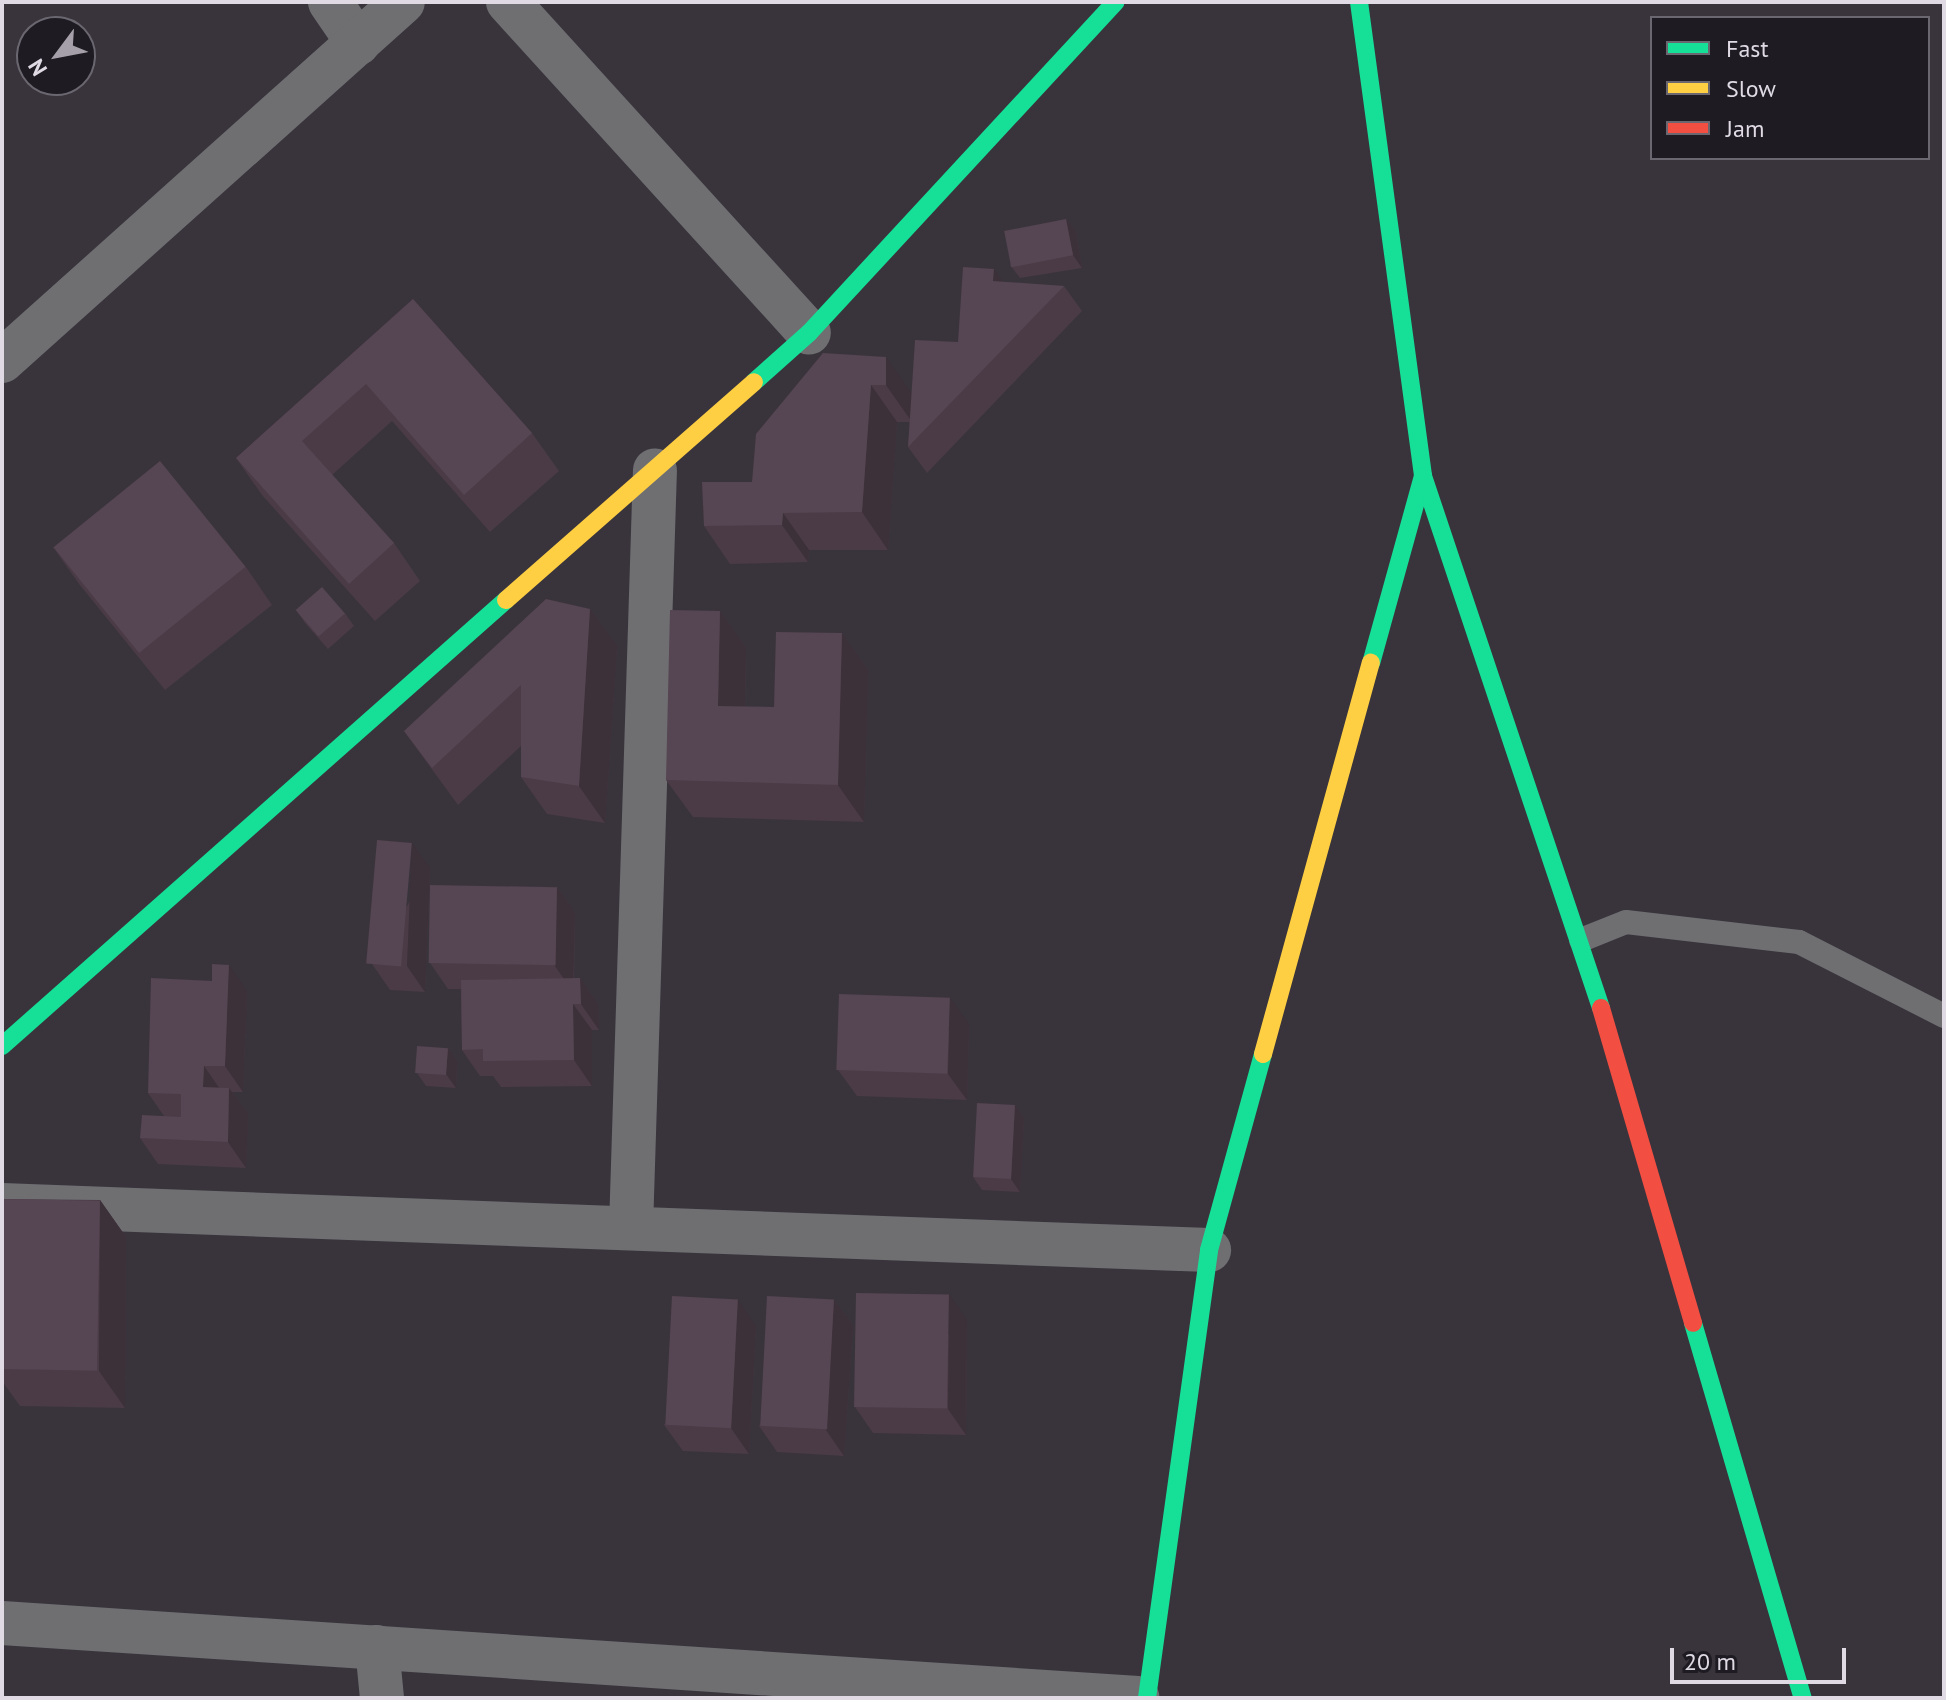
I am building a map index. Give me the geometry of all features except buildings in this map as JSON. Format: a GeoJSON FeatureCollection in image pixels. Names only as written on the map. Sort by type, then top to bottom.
{"type":"FeatureCollection","features":[{"type":"Feature","properties":{"kind":"street"},"geometry":{"type":"LineString","coordinates":[[330,2],[358,43]]}},
{"type":"Feature","properties":{"kind":"street"},"geometry":{"type":"LineString","coordinates":[[2,361],[403,2]]}},
{"type":"Feature","properties":{"kind":"street"},"geometry":{"type":"LineString","coordinates":[[508,2],[809,333]]}},
{"type":"Feature","properties":{"kind":"street"},"geometry":{"type":"LineString","coordinates":[[2,1046],[809,333],[1115,2]]}},
{"type":"Feature","properties":{"kind":"street"},"geometry":{"type":"LineString","coordinates":[[1359,2],[1423,476],[1581,940],[1803,1698]]}},
{"type":"Feature","properties":{"kind":"street"},"geometry":{"type":"LineString","coordinates":[[631,1228],[655,470]]}},
{"type":"Feature","properties":{"kind":"street"},"geometry":{"type":"LineString","coordinates":[[1147,1698],[1209,1250],[1423,476]]}},
{"type":"Feature","properties":{"kind":"street"},"geometry":{"type":"LineString","coordinates":[[2,1205],[1209,1250]]}},
{"type":"Feature","properties":{"kind":"street"},"geometry":{"type":"LineString","coordinates":[[2,1623],[1138,1698]]}},
{"type":"Feature","properties":{"kind":"street"},"geometry":{"type":"LineString","coordinates":[[377,1647],[382,1698]]}},
{"type":"Feature","properties":{"kind":"lane"},"geometry":{"type":"LineString","coordinates":[[1581,940],[1626,922],[1799,942],[1944,1016]]}},
{"type":"Feature","properties":{"kind":"traffic: fast"},"geometry":{"type":"LineString","coordinates":[[754,382],[809,333],[1115,2]]}},
{"type":"Feature","properties":{"kind":"traffic: fast"},"geometry":{"type":"LineString","coordinates":[[1359,2],[1423,476],[1371,663]]}},
{"type":"Feature","properties":{"kind":"traffic: fast"},"geometry":{"type":"LineString","coordinates":[[1423,476],[1601,1008]]}},
{"type":"Feature","properties":{"kind":"traffic: fast"},"geometry":{"type":"LineString","coordinates":[[2,1046],[506,600]]}},
{"type":"Feature","properties":{"kind":"traffic: fast"},"geometry":{"type":"LineString","coordinates":[[1147,1698],[1209,1250],[1263,1054]]}},
{"type":"Feature","properties":{"kind":"traffic: fast"},"geometry":{"type":"LineString","coordinates":[[1693,1323],[1803,1698]]}},
{"type":"Feature","properties":{"kind":"traffic: slow"},"geometry":{"type":"LineString","coordinates":[[506,600],[754,382]]}},
{"type":"Feature","properties":{"kind":"traffic: slow"},"geometry":{"type":"LineString","coordinates":[[1263,1054],[1371,663]]}},
{"type":"Feature","properties":{"kind":"traffic: jam"},"geometry":{"type":"LineString","coordinates":[[1601,1008],[1693,1323]]}}]}
